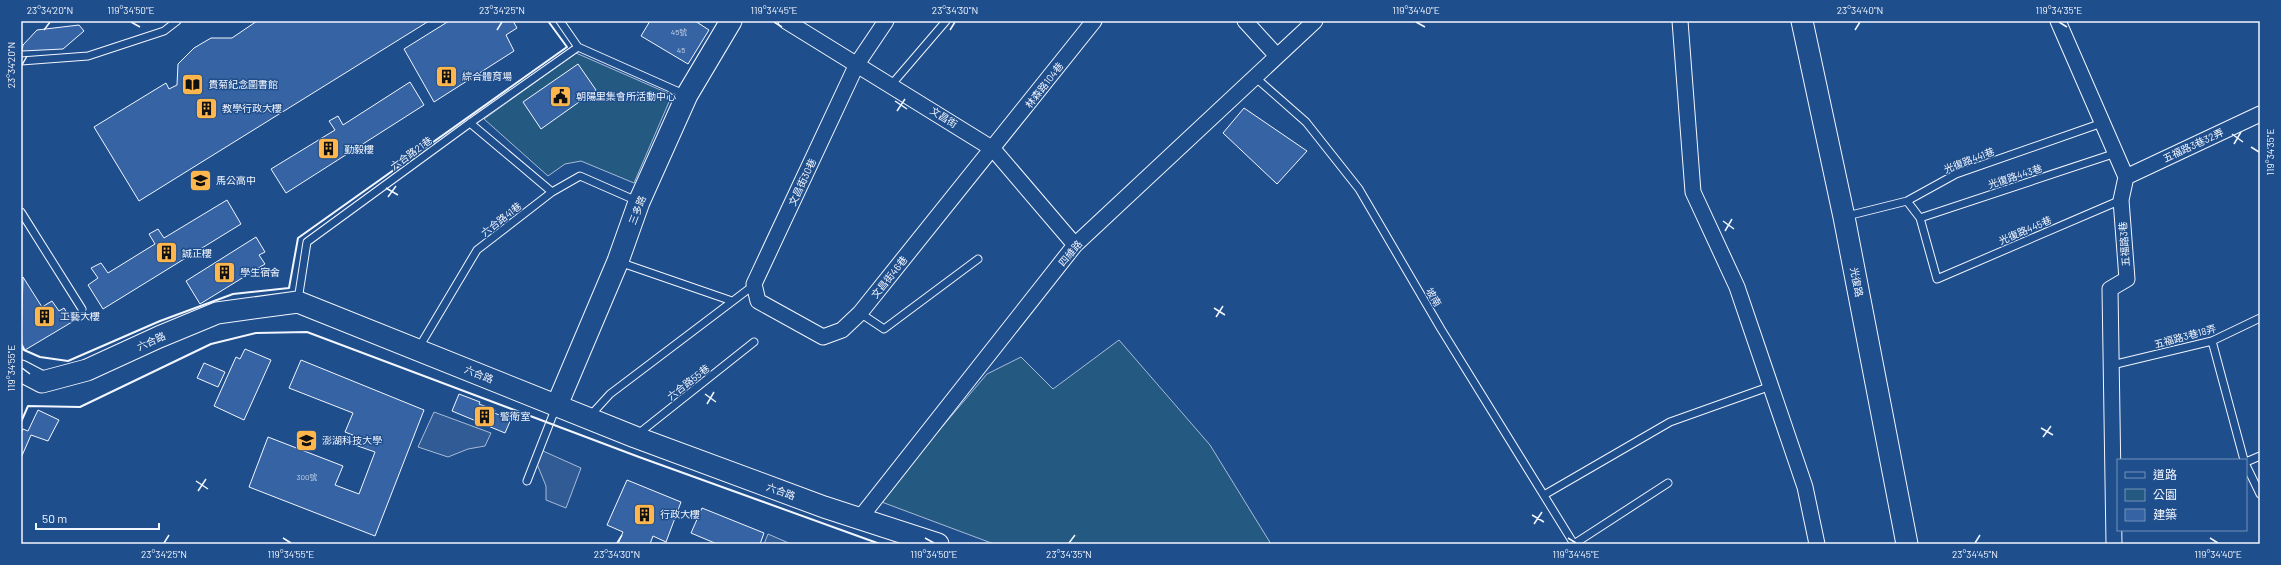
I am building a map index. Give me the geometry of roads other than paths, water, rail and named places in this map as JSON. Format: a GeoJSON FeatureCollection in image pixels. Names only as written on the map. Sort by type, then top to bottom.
{"type":"FeatureCollection","features":[{"type":"Feature","properties":{"kind":"street","name":"三多路"},"geometry":{"type":"LineString","coordinates":[[557,405],[618,261],[639,202],[687,95],[731,21]]}},
{"type":"Feature","properties":{"kind":"street","name":"文昌街"},"geometry":{"type":"LineString","coordinates":[[786,21],[892,84],[994,149],[1075,245]]}},
{"type":"Feature","properties":{"kind":"street","name":"文昌街30巷"},"geometry":{"type":"LineString","coordinates":[[754,284],[857,64],[886,21]]}},
{"type":"Feature","properties":{"kind":"street","name":"林森路104巷"},"geometry":{"type":"LineString","coordinates":[[994,149],[1094,21]]}},
{"type":"Feature","properties":{"kind":"street"},"geometry":{"type":"LineString","coordinates":[[1245,21],[1277,56]]}},
{"type":"Feature","properties":{"kind":"street","name":"四維路"},"geometry":{"type":"LineString","coordinates":[[860,518],[1075,245],[1256,78],[1277,56],[1315,21]]}},
{"type":"Feature","properties":{"kind":"street"},"geometry":{"type":"LineString","coordinates":[[1680,21],[1693,192],[1737,287],[1805,487],[1817,544]]}},
{"type":"Feature","properties":{"kind":"street","name":"光復路"},"geometry":{"type":"LineString","coordinates":[[1802,21],[1844,217],[1907,544]]}},
{"type":"Feature","properties":{"kind":"street"},"geometry":{"type":"LineString","coordinates":[[2058,21],[2126,177]]}},
{"type":"Feature","properties":{"kind":"street","name":"五福路3巷32弄"},"geometry":{"type":"LineString","coordinates":[[2126,177],[2260,114]]}},
{"type":"Feature","properties":{"kind":"street","name":"文昌街46巷"},"geometry":{"type":"LineString","coordinates":[[754,284],[758,301],[823,337],[842,330],[860,313],[994,149]]}},
{"type":"Feature","properties":{"kind":"street","name":"五福路3巷"},"geometry":{"type":"LineString","coordinates":[[2114,544],[2110,289],[2126,278],[2121,200],[2126,177]]}},
{"type":"Feature","properties":{"kind":"street","name":"六合路"},"geometry":{"type":"LineString","coordinates":[[21,371],[42,382],[87,370],[159,337],[217,313],[298,302],[589,417],[635,437],[824,507],[938,544]]}},
{"type":"Feature","properties":{"kind":"lane"},"geometry":{"type":"LineString","coordinates":[[21,61],[88,56],[164,31],[177,21]]}},
{"type":"Feature","properties":{"kind":"lane"},"geometry":{"type":"LineString","coordinates":[[560,21],[578,47],[687,95]]}},
{"type":"Feature","properties":{"kind":"lane"},"geometry":{"type":"LineString","coordinates":[[892,84],[946,21]]}},
{"type":"Feature","properties":{"kind":"lane","name":"六合路21巷"},"geometry":{"type":"LineString","coordinates":[[298,302],[307,242],[470,123],[578,47]]}},
{"type":"Feature","properties":{"kind":"lane","name":"坡南"},"geometry":{"type":"LineString","coordinates":[[1256,78],[1306,122],[1359,189],[1441,329],[1574,544]]}},
{"type":"Feature","properties":{"kind":"lane"},"geometry":{"type":"LineString","coordinates":[[470,123],[552,192]]}},
{"type":"Feature","properties":{"kind":"lane","name":"光復路441巷"},"geometry":{"type":"LineString","coordinates":[[1844,217],[1907,201],[1956,174],[2102,123]]}},
{"type":"Feature","properties":{"kind":"lane","name":"光復路443巷"},"geometry":{"type":"LineString","coordinates":[[1920,218],[2116,153]]}},
{"type":"Feature","properties":{"kind":"lane","name":"六合路41巷"},"geometry":{"type":"LineString","coordinates":[[418,350],[477,250],[552,192],[580,176],[639,202]]}},
{"type":"Feature","properties":{"kind":"lane","name":"光復路445巷"},"geometry":{"type":"LineString","coordinates":[[1920,218],[1937,280],[2121,200]]}},
{"type":"Feature","properties":{"kind":"lane"},"geometry":{"type":"LineString","coordinates":[[1907,201],[1920,218]]}},
{"type":"Feature","properties":{"kind":"lane"},"geometry":{"type":"LineString","coordinates":[[21,212],[82,309]]}},
{"type":"Feature","properties":{"kind":"lane"},"geometry":{"type":"LineString","coordinates":[[860,313],[884,329],[978,259]]}},
{"type":"Feature","properties":{"kind":"lane"},"geometry":{"type":"LineString","coordinates":[[618,261],[732,301]]}},
{"type":"Feature","properties":{"kind":"lane"},"geometry":{"type":"LineString","coordinates":[[589,417],[610,394],[754,284]]}},
{"type":"Feature","properties":{"kind":"lane","name":"五福路3巷18弄"},"geometry":{"type":"LineString","coordinates":[[2112,365],[2212,341],[2260,318]]}},
{"type":"Feature","properties":{"kind":"lane"},"geometry":{"type":"LineString","coordinates":[[2212,341],[2244,459]]}},
{"type":"Feature","properties":{"kind":"lane","name":"六合路55巷"},"geometry":{"type":"LineString","coordinates":[[635,437],[754,342]]}},
{"type":"Feature","properties":{"kind":"lane"},"geometry":{"type":"LineString","coordinates":[[1544,495],[1670,422],[1771,386]]}},
{"type":"Feature","properties":{"kind":"lane"},"geometry":{"type":"LineString","coordinates":[[527,481],[557,405]]}},
{"type":"Feature","properties":{"kind":"lane"},"geometry":{"type":"LineString","coordinates":[[2247,461],[2260,456]]}},
{"type":"Feature","properties":{"kind":"lane"},"geometry":{"type":"LineString","coordinates":[[2247,466],[2260,494]]}},
{"type":"Feature","properties":{"kind":"lane"},"geometry":{"type":"LineString","coordinates":[[1574,544],[1668,483]]}},
{"type":"Feature","properties":{"kind":"place","name":"綜合體育場"},"geometry":{"type":"Point","coordinates":[447,76]}},
{"type":"Feature","properties":{"kind":"place","name":"貴菊紀念圖書館"},"geometry":{"type":"Point","coordinates":[192,84]}},
{"type":"Feature","properties":{"kind":"place","name":"朝陽里集會所活動中心"},"geometry":{"type":"Point","coordinates":[560,96]}},
{"type":"Feature","properties":{"kind":"place","name":"教學行政大樓"},"geometry":{"type":"Point","coordinates":[207,108]}},
{"type":"Feature","properties":{"kind":"place","name":"勤毅樓"},"geometry":{"type":"Point","coordinates":[329,149]}},
{"type":"Feature","properties":{"kind":"place","name":"馬公高中"},"geometry":{"type":"Point","coordinates":[200,180]}},
{"type":"Feature","properties":{"kind":"place","name":"誠正樓"},"geometry":{"type":"Point","coordinates":[167,253]}},
{"type":"Feature","properties":{"kind":"place","name":"學生宿舍"},"geometry":{"type":"Point","coordinates":[225,272]}},
{"type":"Feature","properties":{"kind":"place","name":"工藝大樓"},"geometry":{"type":"Point","coordinates":[45,316]}},
{"type":"Feature","properties":{"kind":"place","name":"警衛室"},"geometry":{"type":"Point","coordinates":[484,416]}},
{"type":"Feature","properties":{"kind":"place","name":"澎湖科技大學"},"geometry":{"type":"Point","coordinates":[307,440]}},
{"type":"Feature","properties":{"kind":"place","name":"行政大樓"},"geometry":{"type":"Point","coordinates":[644,514]}}]}
